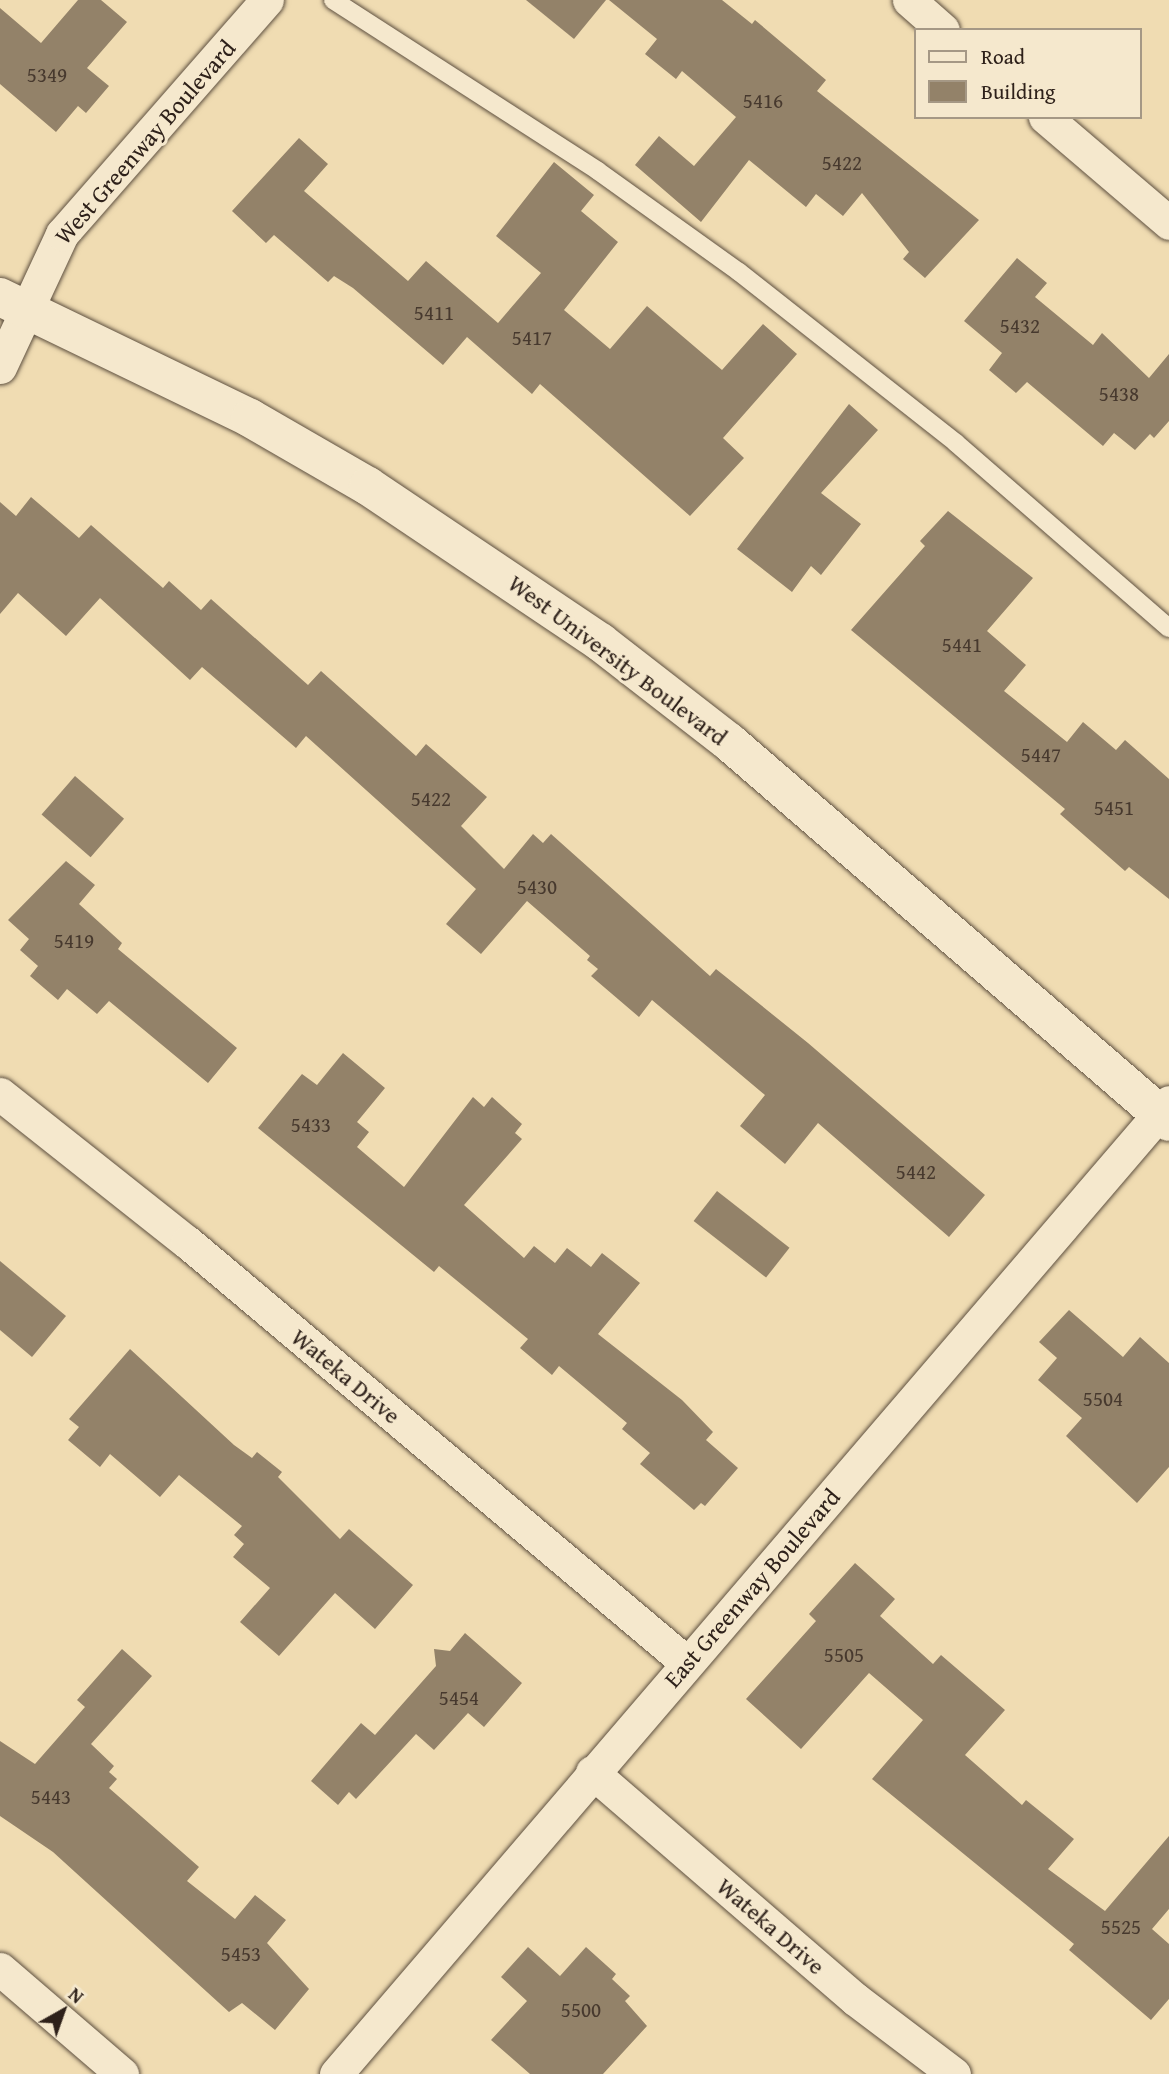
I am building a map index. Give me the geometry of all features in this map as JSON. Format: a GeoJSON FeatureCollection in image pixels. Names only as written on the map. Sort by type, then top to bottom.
{"type":"FeatureCollection","features":[{"type":"Feature","properties":{"kind":"street","name":"West Greenway Boulevard"},"geometry":{"type":"LineString","coordinates":[[0,367],[14,303],[62,234],[267,0]]}},
{"type":"Feature","properties":{"kind":"street"},"geometry":{"type":"LineString","coordinates":[[909,0],[941,28]]}},
{"type":"Feature","properties":{"kind":"street"},"geometry":{"type":"LineString","coordinates":[[1047,119],[1169,223]]}},
{"type":"Feature","properties":{"kind":"street","name":"West University Boulevard"},"geometry":{"type":"LineString","coordinates":[[14,303],[250,418],[356,479],[589,634],[729,742],[1166,1112]]}},
{"type":"Feature","properties":{"kind":"street","name":"Wateka Drive"},"geometry":{"type":"LineString","coordinates":[[0,1094],[187,1242],[687,1663]]}},
{"type":"Feature","properties":{"kind":"street","name":"East Greenway Boulevard"},"geometry":{"type":"LineString","coordinates":[[336,2074],[592,1772],[1166,1112]]}},
{"type":"Feature","properties":{"kind":"street","name":"Wateka Drive"},"geometry":{"type":"LineString","coordinates":[[592,1772],[855,1999],[954,2074]]}},
{"type":"Feature","properties":{"kind":"street"},"geometry":{"type":"LineString","coordinates":[[0,1969],[122,2074]]}},
{"type":"Feature","properties":{"kind":"lane"},"geometry":{"type":"LineString","coordinates":[[333,0],[598,171],[738,272],[956,443],[1169,628]]}},
{"type":"Feature","properties":{"kind":"building"},"geometry":{"type":"Polygon","coordinates":[[[78,0],[101,0],[127,22],[87,68],[109,86],[86,113],[78,106],[56,132],[0,84],[0,8],[41,43],[78,0]]]}},
{"type":"Feature","properties":{"kind":"building"},"geometry":{"type":"Polygon","coordinates":[[[526,0],[606,0],[574,39],[526,0]]]}},
{"type":"Feature","properties":{"kind":"building"},"geometry":{"type":"Polygon","coordinates":[[[609,0],[722,0],[752,24],[755,20],[826,80],[817,91],[979,220],[925,278],[903,259],[909,252],[862,193],[843,216],[816,194],[806,207],[749,160],[701,222],[635,165],[659,136],[694,166],[736,117],[682,71],[676,79],[645,54],[657,39],[609,0]]]}},
{"type":"Feature","properties":{"kind":"building"},"geometry":{"type":"Polygon","coordinates":[[[299,138],[328,164],[304,191],[408,281],[426,261],[498,323],[541,273],[496,236],[554,162],[594,195],[581,211],[618,242],[564,310],[610,349],[647,306],[722,370],[763,324],[797,354],[723,438],[744,458],[690,516],[540,384],[532,394],[467,337],[443,365],[353,288],[334,276],[328,282],[274,235],[266,243],[232,211],[299,138]]]}},
{"type":"Feature","properties":{"kind":"building"},"geometry":{"type":"Polygon","coordinates":[[[1017,258],[1047,283],[1035,297],[1093,345],[1102,333],[1149,378],[1169,354],[1169,421],[1154,438],[1150,434],[1135,450],[1114,433],[1103,446],[1027,382],[1016,393],[989,370],[1002,353],[964,321],[1017,258]]]}},
{"type":"Feature","properties":{"kind":"building"},"geometry":{"type":"Polygon","coordinates":[[[849,404],[878,430],[821,493],[861,524],[821,575],[811,566],[792,592],[737,549],[849,404]]]}},
{"type":"Feature","properties":{"kind":"building"},"geometry":{"type":"Polygon","coordinates":[[[31,497],[79,538],[91,525],[163,588],[169,581],[201,610],[211,599],[308,685],[321,671],[416,756],[426,744],[487,797],[461,826],[504,869],[533,834],[543,843],[551,834],[710,976],[716,969],[808,1043],[985,1195],[949,1237],[818,1123],[785,1164],[740,1126],[765,1095],[652,1000],[639,1017],[591,976],[598,969],[587,960],[590,956],[527,901],[481,954],[446,924],[476,889],[306,736],[296,748],[202,667],[190,680],[100,598],[66,636],[18,593],[0,614],[0,502],[16,516],[31,497]]]}},
{"type":"Feature","properties":{"kind":"building"},"geometry":{"type":"Polygon","coordinates":[[[948,511],[1033,578],[987,631],[1026,665],[1004,691],[1067,742],[1083,722],[1116,750],[1125,740],[1169,779],[1169,899],[1129,867],[1125,871],[1060,814],[1065,809],[851,630],[925,546],[920,541],[948,511]]]}},
{"type":"Feature","properties":{"kind":"building"},"geometry":{"type":"Polygon","coordinates":[[[75,776],[124,819],[91,857],[42,814],[75,776]]]}},
{"type":"Feature","properties":{"kind":"building"},"geometry":{"type":"Polygon","coordinates":[[[66,861],[95,885],[79,904],[122,943],[118,949],[237,1048],[208,1083],[109,1001],[97,1014],[67,989],[58,1000],[30,976],[38,966],[20,950],[29,939],[8,920],[66,861]]]}},
{"type":"Feature","properties":{"kind":"building"},"geometry":{"type":"Polygon","coordinates":[[[343,1053],[385,1088],[357,1122],[369,1132],[357,1147],[404,1187],[473,1097],[484,1107],[492,1097],[522,1124],[515,1133],[522,1139],[464,1205],[524,1258],[534,1246],[555,1263],[567,1248],[591,1267],[602,1253],[640,1283],[598,1334],[682,1400],[713,1432],[706,1440],[738,1468],[705,1506],[701,1503],[694,1510],[640,1464],[650,1453],[622,1429],[627,1423],[559,1366],[552,1375],[520,1348],[528,1339],[439,1266],[434,1272],[258,1128],[302,1074],[317,1085],[343,1053]]]}},
{"type":"Feature","properties":{"kind":"building"},"geometry":{"type":"Polygon","coordinates":[[[717,1191],[789,1248],[766,1278],[694,1221],[717,1191]]]}},
{"type":"Feature","properties":{"kind":"building"},"geometry":{"type":"Polygon","coordinates":[[[0,1261],[66,1316],[32,1357],[0,1330],[0,1261]]]}},
{"type":"Feature","properties":{"kind":"building"},"geometry":{"type":"Polygon","coordinates":[[[1069,1310],[1123,1357],[1140,1337],[1169,1363],[1169,1467],[1137,1503],[1066,1436],[1082,1418],[1038,1380],[1057,1358],[1039,1342],[1069,1310]]]}},
{"type":"Feature","properties":{"kind":"building"},"geometry":{"type":"Polygon","coordinates":[[[130,1349],[234,1445],[252,1458],[257,1452],[282,1472],[278,1477],[340,1539],[349,1529],[413,1585],[375,1629],[335,1593],[279,1656],[240,1622],[270,1588],[233,1557],[244,1544],[234,1535],[242,1526],[179,1475],[160,1497],[110,1454],[100,1467],[68,1440],[79,1427],[69,1419],[130,1349]]]}},
{"type":"Feature","properties":{"kind":"building"},"geometry":{"type":"Polygon","coordinates":[[[855,1563],[895,1599],[880,1616],[933,1664],[941,1655],[1005,1710],[965,1755],[1022,1805],[1026,1800],[1074,1839],[1048,1869],[1105,1911],[1169,1836],[1169,1909],[1152,1929],[1169,1944],[1169,1999],[1151,2020],[1069,1950],[1074,1944],[872,1779],[923,1720],[869,1673],[801,1749],[746,1699],[816,1621],[809,1614],[855,1563]]]}},
{"type":"Feature","properties":{"kind":"building"},"geometry":{"type":"Polygon","coordinates":[[[465,1633],[522,1683],[484,1727],[468,1713],[434,1750],[416,1734],[356,1799],[349,1792],[338,1805],[311,1781],[361,1723],[375,1735],[436,1666],[434,1649],[450,1651],[465,1633]]]}},
{"type":"Feature","properties":{"kind":"building"},"geometry":{"type":"Polygon","coordinates":[[[122,1649],[152,1676],[91,1744],[114,1766],[109,1772],[117,1779],[109,1788],[199,1867],[187,1881],[235,1919],[255,1895],[286,1920],[267,1943],[309,1989],[275,2030],[242,2003],[229,2012],[53,1852],[0,1816],[0,1741],[35,1764],[85,1707],[77,1700],[122,1649]]]}},
{"type":"Feature","properties":{"kind":"building"},"geometry":{"type":"Polygon","coordinates":[[[528,1947],[560,1976],[586,1947],[616,1974],[612,1979],[630,1996],[625,2001],[647,2026],[603,2074],[530,2074],[491,2040],[527,2001],[501,1977],[528,1947]]]}}]}
